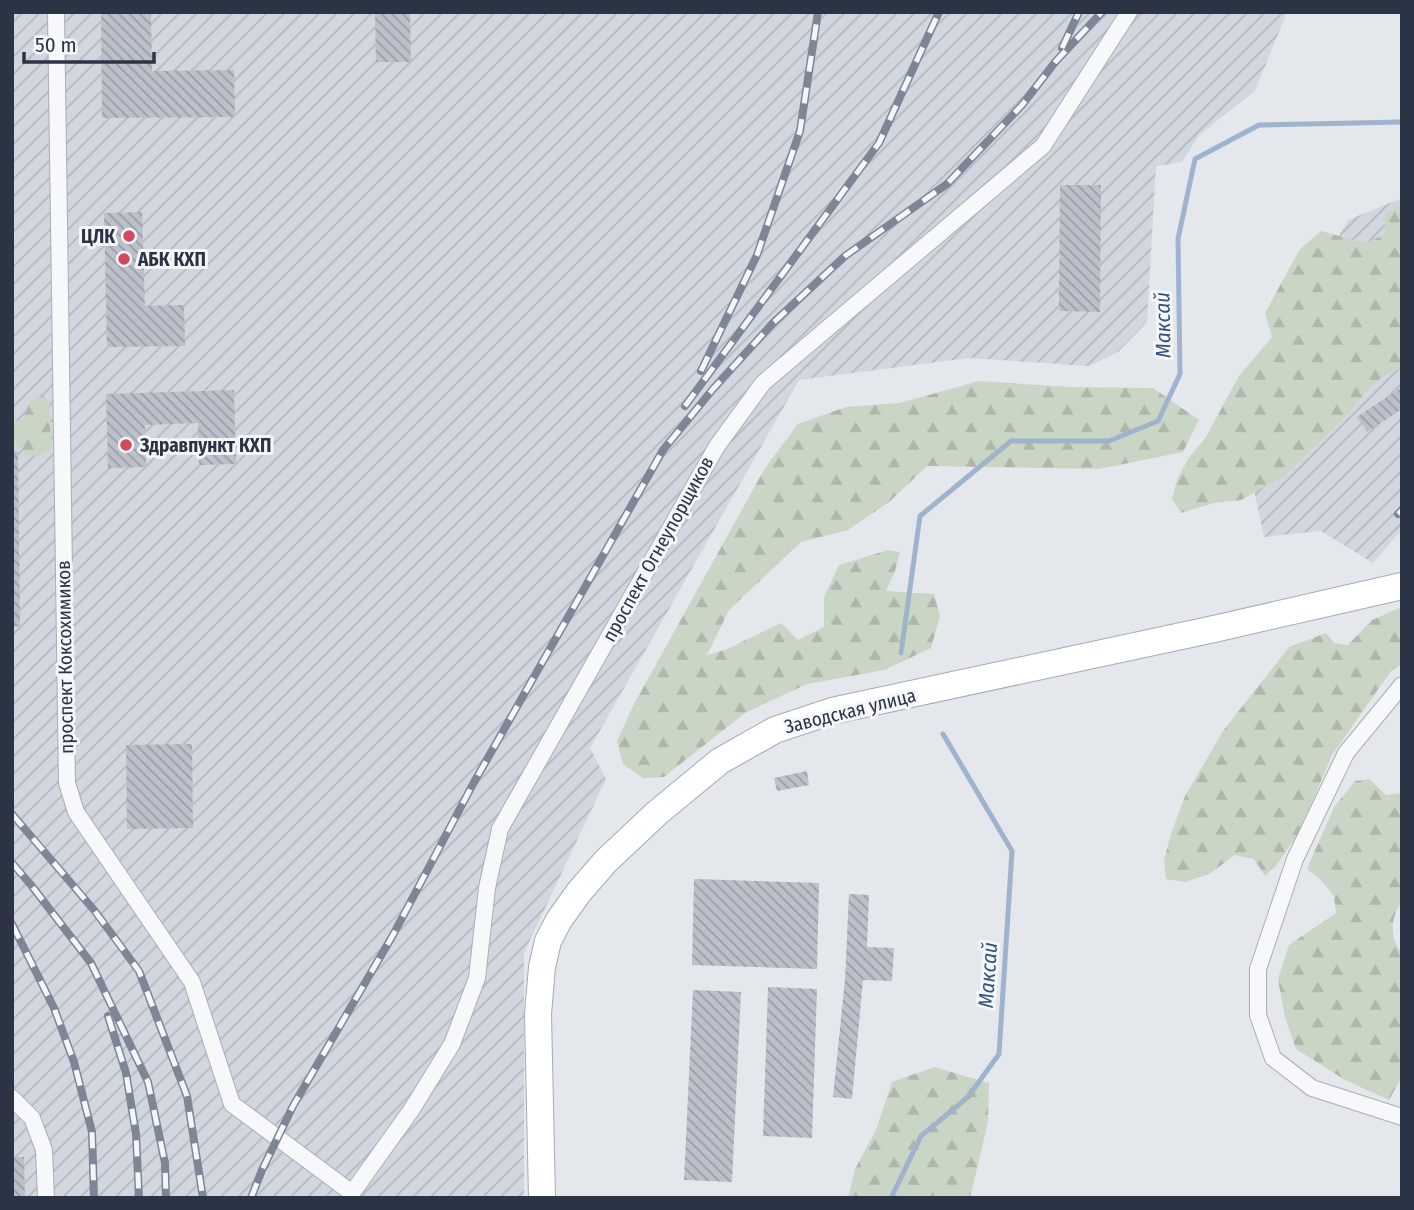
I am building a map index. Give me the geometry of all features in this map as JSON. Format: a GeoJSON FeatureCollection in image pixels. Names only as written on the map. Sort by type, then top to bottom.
{"type":"FeatureCollection","features":[{"type":"Feature","properties":{"kind":"main road","name":"Заводская улица"},"geometry":{"type":"LineString","coordinates":[[542,1198],[538,1014],[542,967],[548,942],[559,920],[606,862],[657,813],[720,761],[775,730],[832,711],[1402,586]]}},
{"type":"Feature","properties":{"kind":"street","name":"проспект Коксохимиков"},"geometry":{"type":"LineString","coordinates":[[56,12],[67,783],[76,812],[192,982],[232,1104],[352,1195]]}},
{"type":"Feature","properties":{"kind":"street","name":"проспект Огнеупорщиков"},"geometry":{"type":"LineString","coordinates":[[352,1195],[412,1109],[452,1044],[477,978],[487,888],[500,829],[716,446],[762,383],[1043,146],[1129,12]]}},
{"type":"Feature","properties":{"kind":"street"},"geometry":{"type":"LineString","coordinates":[[1402,685],[1346,753],[1295,859],[1258,969],[1258,1015],[1273,1058],[1312,1088],[1402,1117]]}},
{"type":"Feature","properties":{"kind":"street"},"geometry":{"type":"LineString","coordinates":[[12,1098],[32,1118],[44,1150],[46,1198]]}},
{"type":"Feature","properties":{"kind":"shaded area"},"geometry":{"type":"Polygon","coordinates":[[[12,12],[1287,12],[1255,91],[1200,134],[1182,162],[1156,166],[1147,322],[1118,352],[1089,366],[968,358],[799,380],[590,748],[606,779],[524,953],[524,1198],[12,1198],[12,12]]]}},
{"type":"Feature","properties":{"kind":"shaded area"},"geometry":{"type":"Polygon","coordinates":[[[1402,198],[1402,533],[1397,535],[1373,563],[1321,531],[1264,537],[1238,417],[1348,220],[1402,198]]]}},
{"type":"Feature","properties":{"kind":"green space"},"geometry":{"type":"Polygon","coordinates":[[[1402,204],[1402,368],[1386,374],[1371,386],[1345,417],[1284,476],[1241,500],[1214,503],[1181,513],[1172,499],[1177,480],[1188,459],[1206,437],[1239,376],[1272,337],[1265,313],[1300,249],[1321,231],[1364,243],[1385,235],[1385,214],[1402,204]]]}},
{"type":"Feature","properties":{"kind":"green space"},"geometry":{"type":"Polygon","coordinates":[[[979,381],[1069,387],[1153,388],[1199,420],[1183,452],[1099,469],[927,466],[889,502],[848,530],[801,542],[729,610],[707,655],[725,650],[781,623],[798,640],[824,627],[824,597],[839,565],[888,550],[900,552],[886,591],[934,594],[940,616],[931,648],[884,670],[807,684],[745,713],[664,777],[643,778],[623,764],[617,741],[633,706],[765,468],[798,424],[846,407],[900,403],[979,381]]]}},
{"type":"Feature","properties":{"kind":"green space"},"geometry":{"type":"Polygon","coordinates":[[[44,396],[50,406],[51,450],[37,456],[26,455],[18,444],[12,444],[12,422],[23,419],[30,401],[44,396]]]}},
{"type":"Feature","properties":{"kind":"green space"},"geometry":{"type":"Polygon","coordinates":[[[1402,607],[1402,664],[1391,671],[1332,755],[1300,831],[1276,866],[1265,876],[1254,859],[1235,855],[1209,874],[1185,882],[1166,879],[1164,860],[1185,796],[1223,731],[1289,647],[1326,633],[1334,643],[1348,645],[1372,620],[1402,607]]]}},
{"type":"Feature","properties":{"kind":"green space"},"geometry":{"type":"Polygon","coordinates":[[[1369,779],[1386,795],[1402,793],[1402,901],[1393,921],[1393,934],[1402,954],[1402,1076],[1389,1100],[1345,1080],[1296,1049],[1285,1017],[1278,979],[1289,945],[1336,913],[1334,896],[1320,879],[1307,869],[1334,807],[1355,781],[1369,779]]]}},
{"type":"Feature","properties":{"kind":"green space"},"geometry":{"type":"Polygon","coordinates":[[[934,1067],[989,1083],[988,1122],[970,1198],[848,1198],[855,1169],[876,1130],[892,1082],[934,1067]]]}},
{"type":"Feature","properties":{"kind":"building"},"geometry":{"type":"Polygon","coordinates":[[[101,12],[151,12],[152,71],[234,70],[235,117],[102,118],[101,12]]]}},
{"type":"Feature","properties":{"kind":"building"},"geometry":{"type":"Polygon","coordinates":[[[375,12],[410,12],[411,62],[376,62],[375,12]]]}},
{"type":"Feature","properties":{"kind":"building"},"geometry":{"type":"Polygon","coordinates":[[[1060,185],[1101,185],[1100,312],[1059,311],[1060,185]]]}},
{"type":"Feature","properties":{"kind":"building"},"geometry":{"type":"Polygon","coordinates":[[[142,212],[145,306],[184,305],[185,346],[107,347],[104,213],[142,212]]]}},
{"type":"Feature","properties":{"kind":"building"},"geometry":{"type":"Polygon","coordinates":[[[1402,387],[1402,409],[1367,432],[1357,417],[1402,387]]]}},
{"type":"Feature","properties":{"kind":"building","name":"Здравпункт КХП"},"geometry":{"type":"Polygon","coordinates":[[[234,390],[236,464],[199,465],[198,423],[145,425],[146,467],[108,468],[106,394],[234,390]]]}},
{"type":"Feature","properties":{"kind":"building"},"geometry":{"type":"Polygon","coordinates":[[[12,451],[18,451],[20,626],[12,627],[12,451]]]}},
{"type":"Feature","properties":{"kind":"building"},"geometry":{"type":"Polygon","coordinates":[[[192,744],[193,828],[127,829],[126,745],[192,744]]]}},
{"type":"Feature","properties":{"kind":"building"},"geometry":{"type":"Polygon","coordinates":[[[807,771],[809,785],[777,791],[774,778],[807,771]]]}},
{"type":"Feature","properties":{"kind":"building"},"geometry":{"type":"Polygon","coordinates":[[[694,879],[819,883],[817,969],[692,965],[694,879]]]}},
{"type":"Feature","properties":{"kind":"building"},"geometry":{"type":"Polygon","coordinates":[[[849,894],[869,895],[867,947],[894,948],[892,981],[863,980],[852,1099],[833,1097],[845,979],[849,894]]]}},
{"type":"Feature","properties":{"kind":"building"},"geometry":{"type":"Polygon","coordinates":[[[768,987],[817,989],[812,1138],[763,1136],[768,987]]]}},
{"type":"Feature","properties":{"kind":"building"},"geometry":{"type":"Polygon","coordinates":[[[693,990],[741,992],[732,1182],[684,1180],[693,990]]]}},
{"type":"Feature","properties":{"kind":"building"},"geometry":{"type":"Polygon","coordinates":[[[12,1157],[24,1157],[25,1198],[12,1198],[12,1157]]]}},
{"type":"Feature","properties":{"kind":"waterway","name":"Максай"},"geometry":{"type":"LineString","coordinates":[[901,653],[920,516],[1011,441],[1109,441],[1158,421],[1180,374],[1178,239],[1195,159],[1259,125],[1402,122]]}},
{"type":"Feature","properties":{"kind":"waterway","name":"Максай"},"geometry":{"type":"LineString","coordinates":[[891,1198],[921,1136],[968,1097],[999,1054],[1012,851],[943,734]]}},
{"type":"Feature","properties":{"kind":"railway"},"geometry":{"type":"LineString","coordinates":[[701,371],[757,255],[800,131],[818,12]]}},
{"type":"Feature","properties":{"kind":"railway"},"geometry":{"type":"LineString","coordinates":[[685,406],[879,143],[939,12]]}},
{"type":"Feature","properties":{"kind":"railway"},"geometry":{"type":"LineString","coordinates":[[1062,48],[1079,12]]}},
{"type":"Feature","properties":{"kind":"railway"},"geometry":{"type":"LineString","coordinates":[[251,1198],[293,1106],[393,935],[473,784],[663,450],[713,389],[773,323],[845,256],[947,184],[1022,105],[1056,61],[1102,12]]}},
{"type":"Feature","properties":{"kind":"railway"},"geometry":{"type":"LineString","coordinates":[[1398,514],[1402,510]]}},
{"type":"Feature","properties":{"kind":"railway"},"geometry":{"type":"LineString","coordinates":[[12,814],[94,910],[139,971],[187,1096],[203,1198]]}},
{"type":"Feature","properties":{"kind":"railway"},"geometry":{"type":"LineString","coordinates":[[12,863],[91,963],[148,1082],[165,1163],[166,1198]]}},
{"type":"Feature","properties":{"kind":"railway"},"geometry":{"type":"LineString","coordinates":[[12,924],[54,1008],[74,1062],[92,1132],[94,1198]]}},
{"type":"Feature","properties":{"kind":"railway"},"geometry":{"type":"LineString","coordinates":[[108,1016],[126,1073],[136,1134],[139,1198]]}},
{"type":"Feature","properties":{"kind":"place","name":"ЦЛК"},"geometry":{"type":"Point","coordinates":[129,236]}},
{"type":"Feature","properties":{"kind":"place","name":"АБК КХП"},"geometry":{"type":"Point","coordinates":[124,259]}},
{"type":"Feature","properties":{"kind":"place","name":"Здравпункт КХП"},"geometry":{"type":"Point","coordinates":[126,445]}}]}
